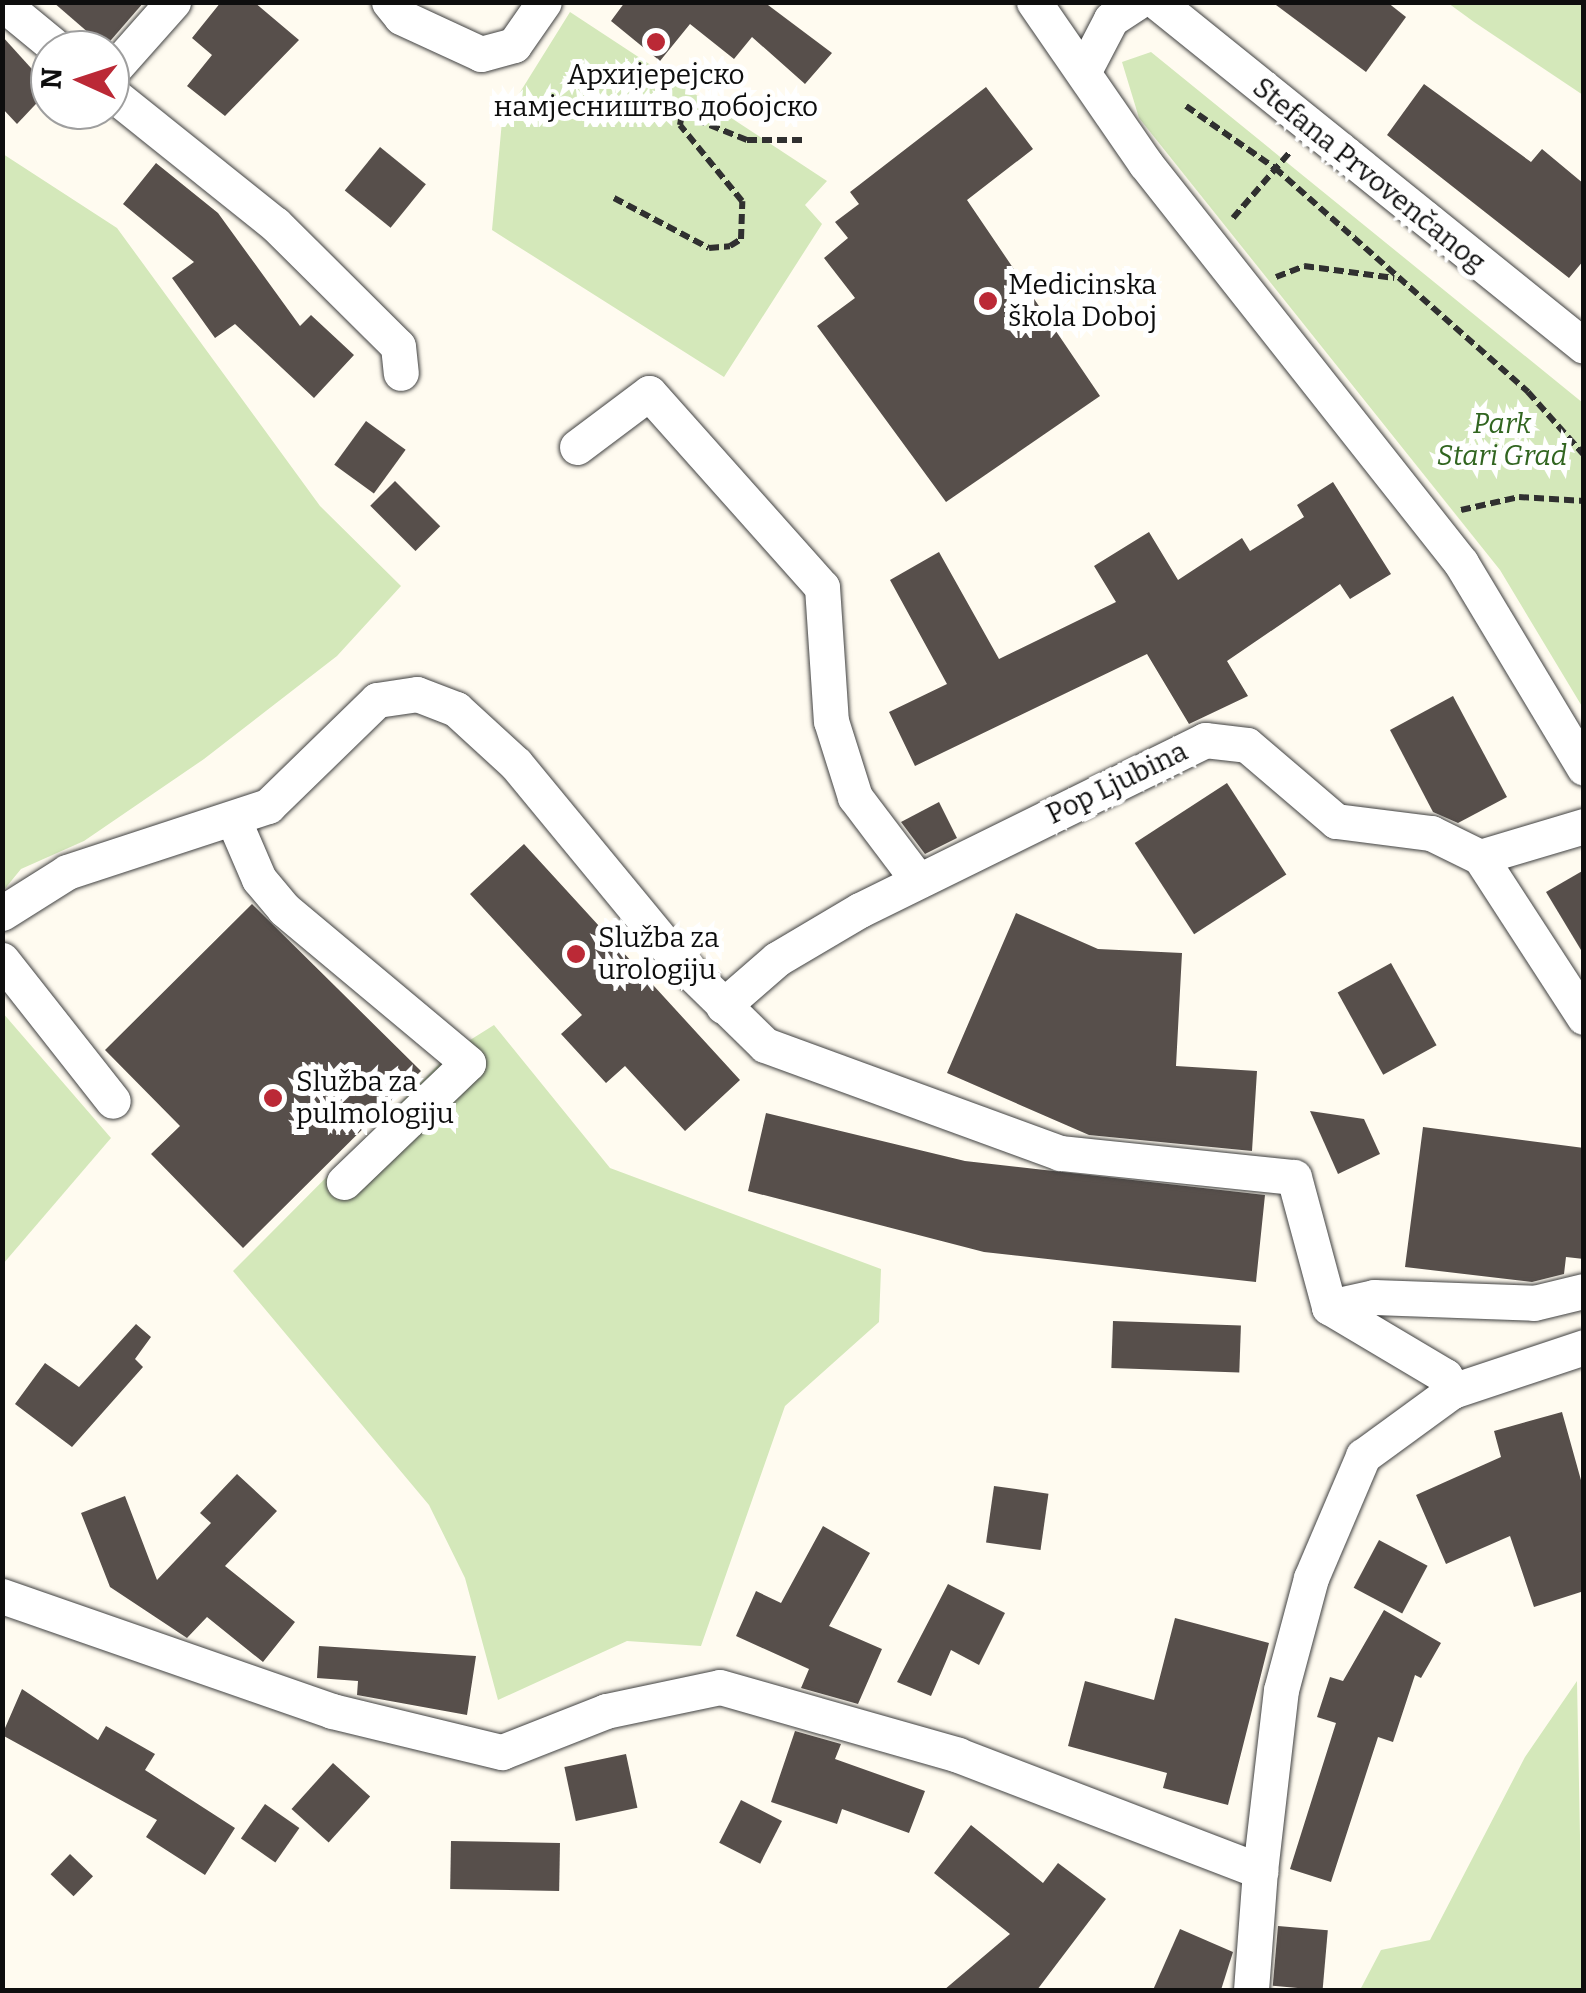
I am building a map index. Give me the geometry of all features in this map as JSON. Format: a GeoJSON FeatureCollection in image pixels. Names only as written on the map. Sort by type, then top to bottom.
{"type":"FeatureCollection","features":[{"type":"Feature","properties":{"kind":"street"},"geometry":{"type":"LineString","coordinates":[[2,2],[35,30]]}},
{"type":"Feature","properties":{"kind":"street"},"geometry":{"type":"LineString","coordinates":[[130,50],[173,2]]}},
{"type":"Feature","properties":{"kind":"street"},"geometry":{"type":"LineString","coordinates":[[389,2],[401,18],[481,54],[514,45],[544,2]]}},
{"type":"Feature","properties":{"kind":"street"},"geometry":{"type":"LineString","coordinates":[[1034,2],[1085,69],[1145,164],[1462,564],[1584,768]]}},
{"type":"Feature","properties":{"kind":"street"},"geometry":{"type":"LineString","coordinates":[[1064,2],[1085,69]]}},
{"type":"Feature","properties":{"kind":"street"},"geometry":{"type":"LineString","coordinates":[[1085,69],[1111,19],[1137,2]]}},
{"type":"Feature","properties":{"kind":"street","name":"Stefana Prvovenčanog"},"geometry":{"type":"LineString","coordinates":[[1157,2],[1584,346]]}},
{"type":"Feature","properties":{"kind":"street"},"geometry":{"type":"LineString","coordinates":[[130,108],[274,224],[398,346],[401,374]]}},
{"type":"Feature","properties":{"kind":"street"},"geometry":{"type":"LineString","coordinates":[[577,447],[649,392],[822,587],[831,720],[854,797],[917,879]]}},
{"type":"Feature","properties":{"kind":"street"},"geometry":{"type":"LineString","coordinates":[[2,913],[66,872],[234,821],[268,806],[377,700],[417,694],[456,709],[516,764],[723,1006],[764,1045],[1060,1153],[1294,1176],[1329,1307],[1445,1376],[1452,1391]]}},
{"type":"Feature","properties":{"kind":"street","name":"Pop Ljubina"},"geometry":{"type":"LineString","coordinates":[[723,1006],[777,959],[917,879],[1206,740],[1247,745],[1336,820],[1431,832],[1480,857]]}},
{"type":"Feature","properties":{"kind":"street"},"geometry":{"type":"LineString","coordinates":[[234,821],[258,878],[284,909],[468,1063],[344,1182]]}},
{"type":"Feature","properties":{"kind":"street"},"geometry":{"type":"LineString","coordinates":[[1584,826],[1480,857],[1584,1017]]}},
{"type":"Feature","properties":{"kind":"street"},"geometry":{"type":"LineString","coordinates":[[2,960],[113,1101]]}},
{"type":"Feature","properties":{"kind":"street"},"geometry":{"type":"LineString","coordinates":[[1329,1307],[1374,1297],[1534,1303],[1584,1291]]}},
{"type":"Feature","properties":{"kind":"street"},"geometry":{"type":"LineString","coordinates":[[1251,1990],[1260,1870],[1282,1690],[1337,1507],[1363,1456],[1452,1391],[1584,1347]]}},
{"type":"Feature","properties":{"kind":"street"},"geometry":{"type":"LineString","coordinates":[[2,1596],[314,1705],[502,1752],[606,1711],[720,1687],[958,1756],[1260,1870]]}},
{"type":"Feature","properties":{"kind":"path"},"geometry":{"type":"LineString","coordinates":[[1186,106],[1275,168],[1528,392],[1584,455]]}},
{"type":"Feature","properties":{"kind":"path"},"geometry":{"type":"LineString","coordinates":[[614,198],[709,248],[730,246],[742,240],[742,201],[680,125],[682,114],[747,140],[806,140]]}},
{"type":"Feature","properties":{"kind":"path"},"geometry":{"type":"LineString","coordinates":[[1226,227],[1294,148]]}},
{"type":"Feature","properties":{"kind":"path"},"geometry":{"type":"LineString","coordinates":[[1270,281],[1304,266],[1395,278]]}},
{"type":"Feature","properties":{"kind":"path"},"geometry":{"type":"LineString","coordinates":[[1465,510],[1519,497],[1584,501]]}},
{"type":"Feature","properties":{"kind":"green space"},"geometry":{"type":"Polygon","coordinates":[[[1448,3],[1583,3],[1583,95],[1474,22],[1448,3]]]}},
{"type":"Feature","properties":{"kind":"green space"},"geometry":{"type":"Polygon","coordinates":[[[570,12],[827,181],[805,205],[822,224],[724,377],[492,230],[502,121],[570,12]]]}},
{"type":"Feature","properties":{"kind":"green space","name":"Park Stari Grad"},"geometry":{"type":"Polygon","coordinates":[[[1151,52],[1583,403],[1583,708],[1500,570],[1139,118],[1122,62],[1151,52]]]}},
{"type":"Feature","properties":{"kind":"green space"},"geometry":{"type":"Polygon","coordinates":[[[3,154],[117,228],[320,506],[401,586],[337,656],[204,759],[84,841],[21,869],[3,891],[3,154]]]}},
{"type":"Feature","properties":{"kind":"green space"},"geometry":{"type":"Polygon","coordinates":[[[2,1012],[111,1138],[3,1264],[2,1264],[2,1012]]]}},
{"type":"Feature","properties":{"kind":"green space"},"geometry":{"type":"Polygon","coordinates":[[[494,1025],[610,1168],[881,1269],[879,1322],[785,1406],[701,1646],[627,1641],[498,1700],[465,1578],[429,1505],[233,1271],[451,1052],[494,1025]]]}},
{"type":"Feature","properties":{"kind":"green space"},"geometry":{"type":"Polygon","coordinates":[[[1577,1681],[1583,1990],[1360,1990],[1381,1950],[1430,1940],[1525,1757],[1577,1681]]]}},
{"type":"Feature","properties":{"kind":"building"},"geometry":{"type":"Polygon","coordinates":[[[53,2],[144,2],[120,30],[85,30],[53,2]]]}},
{"type":"Feature","properties":{"kind":"building"},"geometry":{"type":"Polygon","coordinates":[[[221,2],[254,2],[299,40],[225,116],[187,86],[212,55],[192,38],[221,2]]]}},
{"type":"Feature","properties":{"kind":"building","name":"Архијерејско намјесништво добојско"},"geometry":{"type":"Polygon","coordinates":[[[625,2],[764,2],[832,53],[805,84],[752,37],[734,59],[690,24],[660,61],[611,21],[625,2]]]}},
{"type":"Feature","properties":{"kind":"building"},"geometry":{"type":"Polygon","coordinates":[[[1272,2],[1387,2],[1406,17],[1366,72],[1272,2]]]}},
{"type":"Feature","properties":{"kind":"building"},"geometry":{"type":"Polygon","coordinates":[[[2,36],[30,67],[30,110],[17,124],[2,108],[2,36]]]}},
{"type":"Feature","properties":{"kind":"building"},"geometry":{"type":"Polygon","coordinates":[[[1424,84],[1531,162],[1542,149],[1584,184],[1584,260],[1569,278],[1387,135],[1424,84]]]}},
{"type":"Feature","properties":{"kind":"building"},"geometry":{"type":"Polygon","coordinates":[[[986,87],[1033,149],[967,200],[1100,396],[946,502],[817,326],[855,298],[824,258],[848,238],[835,222],[859,204],[850,192],[986,87]]]}},
{"type":"Feature","properties":{"kind":"building"},"geometry":{"type":"Polygon","coordinates":[[[380,147],[426,184],[391,228],[345,191],[380,147]]]}},
{"type":"Feature","properties":{"kind":"building"},"geometry":{"type":"Polygon","coordinates":[[[156,163],[218,213],[300,326],[311,315],[354,355],[314,398],[235,324],[215,338],[172,278],[194,262],[123,204],[156,163]]]}},
{"type":"Feature","properties":{"kind":"building"},"geometry":{"type":"Polygon","coordinates":[[[366,421],[406,450],[374,493],[334,465],[366,421]]]}},
{"type":"Feature","properties":{"kind":"building"},"geometry":{"type":"Polygon","coordinates":[[[395,481],[440,526],[416,551],[370,506],[395,481]]]}},
{"type":"Feature","properties":{"kind":"building"},"geometry":{"type":"Polygon","coordinates":[[[1333,482],[1391,574],[1350,599],[1340,584],[1227,661],[1248,696],[1189,724],[1147,654],[915,766],[889,712],[947,684],[890,580],[939,552],[999,659],[1116,602],[1094,566],[1149,532],[1178,580],[1242,538],[1250,551],[1304,517],[1297,505],[1333,482]]]}},
{"type":"Feature","properties":{"kind":"building"},"geometry":{"type":"Polygon","coordinates":[[[1453,696],[1507,797],[1458,823],[1433,812],[1390,730],[1453,696]]]}},
{"type":"Feature","properties":{"kind":"building"},"geometry":{"type":"Polygon","coordinates":[[[1227,783],[1286,874],[1194,934],[1135,843],[1227,783]]]}},
{"type":"Feature","properties":{"kind":"building"},"geometry":{"type":"Polygon","coordinates":[[[939,802],[957,838],[925,854],[901,822],[939,802]]]}},
{"type":"Feature","properties":{"kind":"building","name":"Služba za urologiju"},"geometry":{"type":"Polygon","coordinates":[[[524,844],[740,1080],[685,1131],[625,1066],[606,1083],[561,1034],[582,1015],[470,894],[524,844]]]}},
{"type":"Feature","properties":{"kind":"building"},"geometry":{"type":"Polygon","coordinates":[[[1584,870],[1584,955],[1546,892],[1584,870]]]}},
{"type":"Feature","properties":{"kind":"building","name":"Služba za pulmologiju"},"geometry":{"type":"Polygon","coordinates":[[[252,904],[421,1071],[243,1248],[151,1154],[180,1126],[105,1050],[252,904]]]}},
{"type":"Feature","properties":{"kind":"building"},"geometry":{"type":"Polygon","coordinates":[[[1016,913],[1098,949],[1182,953],[1176,1066],[1257,1071],[1252,1151],[1089,1135],[947,1073],[1016,913]]]}},
{"type":"Feature","properties":{"kind":"building"},"geometry":{"type":"Polygon","coordinates":[[[1391,963],[1437,1045],[1383,1075],[1338,993],[1391,963]]]}},
{"type":"Feature","properties":{"kind":"building"},"geometry":{"type":"Polygon","coordinates":[[[1310,1111],[1364,1119],[1380,1154],[1338,1174],[1310,1111]]]}},
{"type":"Feature","properties":{"kind":"building"},"geometry":{"type":"Polygon","coordinates":[[[766,1113],[965,1161],[1265,1195],[1256,1282],[984,1252],[748,1191],[766,1113]]]}},
{"type":"Feature","properties":{"kind":"building"},"geometry":{"type":"Polygon","coordinates":[[[1423,1127],[1584,1148],[1584,1259],[1566,1257],[1564,1274],[1532,1282],[1405,1267],[1423,1127]]]}},
{"type":"Feature","properties":{"kind":"building"},"geometry":{"type":"Polygon","coordinates":[[[1113,1321],[1241,1325],[1239,1372],[1111,1368],[1113,1321]]]}},
{"type":"Feature","properties":{"kind":"building"},"geometry":{"type":"Polygon","coordinates":[[[136,1324],[151,1337],[135,1359],[143,1367],[72,1447],[15,1404],[45,1363],[79,1387],[136,1324]]]}},
{"type":"Feature","properties":{"kind":"building"},"geometry":{"type":"Polygon","coordinates":[[[1562,1412],[1584,1491],[1584,1591],[1534,1607],[1510,1536],[1446,1564],[1416,1495],[1501,1457],[1494,1431],[1562,1412]]]}},
{"type":"Feature","properties":{"kind":"building"},"geometry":{"type":"Polygon","coordinates":[[[237,1474],[277,1511],[225,1566],[295,1622],[263,1662],[207,1617],[187,1638],[110,1587],[81,1513],[125,1496],[157,1580],[211,1523],[200,1513],[237,1474]]]}},
{"type":"Feature","properties":{"kind":"building"},"geometry":{"type":"Polygon","coordinates":[[[994,1486],[1048,1494],[1041,1550],[986,1542],[994,1486]]]}},
{"type":"Feature","properties":{"kind":"building"},"geometry":{"type":"Polygon","coordinates":[[[823,1526],[870,1553],[829,1626],[882,1649],[858,1704],[801,1688],[809,1669],[736,1636],[756,1591],[781,1603],[823,1526]]]}},
{"type":"Feature","properties":{"kind":"building"},"geometry":{"type":"Polygon","coordinates":[[[1379,1540],[1428,1566],[1402,1614],[1354,1588],[1379,1540]]]}},
{"type":"Feature","properties":{"kind":"building"},"geometry":{"type":"Polygon","coordinates":[[[948,1584],[1005,1613],[979,1665],[951,1650],[931,1696],[897,1682],[948,1584]]]}},
{"type":"Feature","properties":{"kind":"building"},"geometry":{"type":"Polygon","coordinates":[[[1384,1610],[1441,1643],[1421,1678],[1415,1675],[1393,1742],[1378,1737],[1331,1882],[1290,1869],[1336,1723],[1317,1717],[1330,1677],[1343,1681],[1384,1610]]]}},
{"type":"Feature","properties":{"kind":"building"},"geometry":{"type":"Polygon","coordinates":[[[1175,1618],[1269,1643],[1228,1805],[1163,1788],[1167,1773],[1068,1746],[1085,1681],[1154,1700],[1175,1618]]]}},
{"type":"Feature","properties":{"kind":"building"},"geometry":{"type":"Polygon","coordinates":[[[319,1646],[476,1656],[467,1715],[357,1695],[358,1681],[317,1678],[319,1646]]]}},
{"type":"Feature","properties":{"kind":"building"},"geometry":{"type":"Polygon","coordinates":[[[22,1689],[98,1740],[106,1726],[155,1754],[145,1770],[235,1828],[205,1875],[146,1837],[157,1820],[2,1735],[22,1689]]]}},
{"type":"Feature","properties":{"kind":"building"},"geometry":{"type":"Polygon","coordinates":[[[795,1731],[841,1744],[835,1759],[925,1791],[909,1833],[842,1809],[837,1824],[771,1802],[795,1731]]]}},
{"type":"Feature","properties":{"kind":"building"},"geometry":{"type":"Polygon","coordinates":[[[626,1754],[637,1808],[576,1821],[564,1767],[626,1754]]]}},
{"type":"Feature","properties":{"kind":"building"},"geometry":{"type":"Polygon","coordinates":[[[333,1763],[370,1796],[329,1843],[292,1809],[333,1763]]]}},
{"type":"Feature","properties":{"kind":"building"},"geometry":{"type":"Polygon","coordinates":[[[741,1800],[782,1821],[760,1864],[719,1843],[741,1800]]]}},
{"type":"Feature","properties":{"kind":"building"},"geometry":{"type":"Polygon","coordinates":[[[265,1804],[299,1828],[275,1862],[241,1838],[265,1804]]]}},
{"type":"Feature","properties":{"kind":"building"},"geometry":{"type":"Polygon","coordinates":[[[971,1825],[1043,1883],[1058,1863],[1106,1899],[1037,1990],[944,1990],[1010,1934],[934,1873],[971,1825]]]}},
{"type":"Feature","properties":{"kind":"building"},"geometry":{"type":"Polygon","coordinates":[[[451,1841],[560,1843],[559,1891],[450,1889],[451,1841]]]}},
{"type":"Feature","properties":{"kind":"building"},"geometry":{"type":"Polygon","coordinates":[[[70,1854],[93,1876],[74,1896],[51,1874],[70,1854]]]}},
{"type":"Feature","properties":{"kind":"building"},"geometry":{"type":"Polygon","coordinates":[[[1278,1926],[1328,1930],[1323,1990],[1273,1986],[1278,1926]]]}},
{"type":"Feature","properties":{"kind":"building"},"geometry":{"type":"Polygon","coordinates":[[[1180,1929],[1233,1952],[1221,1990],[1153,1990],[1180,1929]]]}},
{"type":"Feature","properties":{"kind":"place","name":"Архијерејско намјесништво добојско"},"geometry":{"type":"Point","coordinates":[656,42]}},
{"type":"Feature","properties":{"kind":"place","name":"Medicinska škola Doboj"},"geometry":{"type":"Point","coordinates":[988,301]}},
{"type":"Feature","properties":{"kind":"place","name":"Služba za urologiju"},"geometry":{"type":"Point","coordinates":[576,954]}},
{"type":"Feature","properties":{"kind":"place","name":"Služba za pulmologiju"},"geometry":{"type":"Point","coordinates":[273,1098]}}]}
